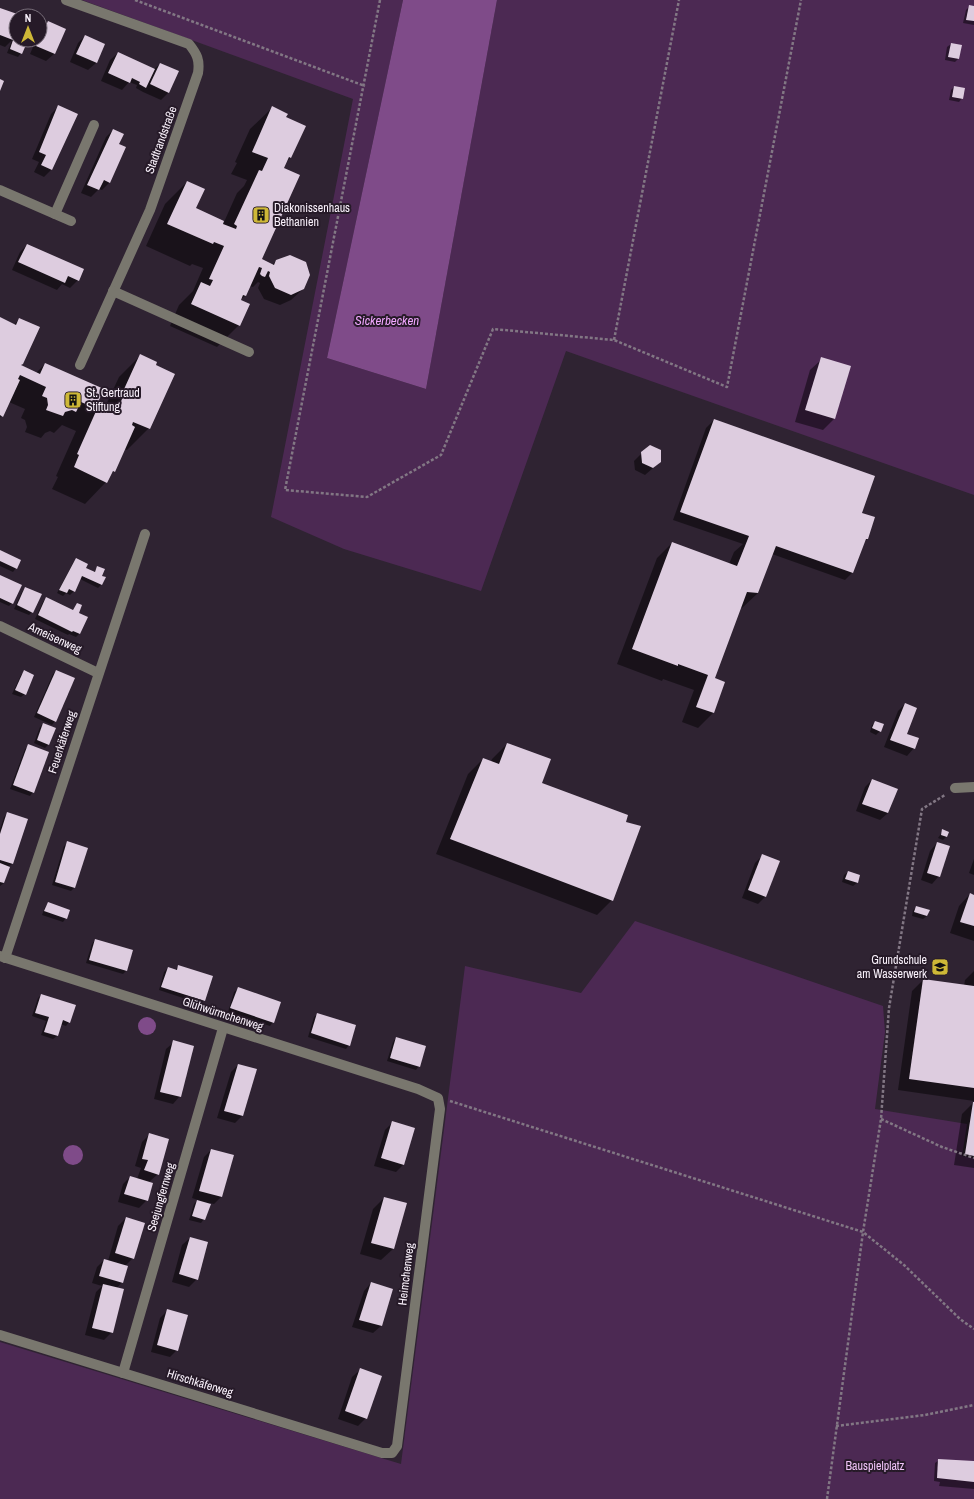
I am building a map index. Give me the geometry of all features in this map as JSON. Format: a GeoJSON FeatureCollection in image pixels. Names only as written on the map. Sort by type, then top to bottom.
{"type":"FeatureCollection","features":[{"type":"Feature","properties":{"kind":"street","name":"Stadtrandstraße"},"geometry":{"type":"LineString","coordinates":[[66,0],[189,44],[197,54],[200,63],[198,73],[150,210],[80,365]]}},
{"type":"Feature","properties":{"kind":"street"},"geometry":{"type":"LineString","coordinates":[[55,214],[94,125]]}},
{"type":"Feature","properties":{"kind":"street"},"geometry":{"type":"LineString","coordinates":[[0,190],[71,221]]}},
{"type":"Feature","properties":{"kind":"street"},"geometry":{"type":"LineString","coordinates":[[113,291],[249,352]]}},
{"type":"Feature","properties":{"kind":"street","name":"Feuerkäferweg"},"geometry":{"type":"LineString","coordinates":[[2,957],[145,534]]}},
{"type":"Feature","properties":{"kind":"street","name":"Ameisenweg"},"geometry":{"type":"LineString","coordinates":[[0,626],[98,673]]}},
{"type":"Feature","properties":{"kind":"street"},"geometry":{"type":"LineString","coordinates":[[955,788],[974,787]]}},
{"type":"Feature","properties":{"kind":"street","name":"Glühwürmchenweg"},"geometry":{"type":"LineString","coordinates":[[2,957],[418,1089],[438,1098]]}},
{"type":"Feature","properties":{"kind":"street","name":"Seejungfernweg"},"geometry":{"type":"LineString","coordinates":[[123,1373],[224,1028]]}},
{"type":"Feature","properties":{"kind":"street","name":"Heimchenweg"},"geometry":{"type":"LineString","coordinates":[[392,1453],[397,1446],[440,1109],[438,1098]]}},
{"type":"Feature","properties":{"kind":"street","name":"Hirschkäferweg"},"geometry":{"type":"LineString","coordinates":[[0,1335],[382,1453],[392,1453]]}},
{"type":"Feature","properties":{"kind":"path"},"geometry":{"type":"LineString","coordinates":[[135,0],[364,86]]}},
{"type":"Feature","properties":{"kind":"path"},"geometry":{"type":"LineString","coordinates":[[380,0],[285,490],[367,497],[441,455],[493,329],[614,340],[727,387],[801,0]]}},
{"type":"Feature","properties":{"kind":"path"},"geometry":{"type":"LineString","coordinates":[[614,340],[679,0]]}},
{"type":"Feature","properties":{"kind":"path"},"geometry":{"type":"LineString","coordinates":[[826,1499],[863,1232],[881,1119],[889,1008],[922,809],[955,788]]}},
{"type":"Feature","properties":{"kind":"path"},"geometry":{"type":"LineString","coordinates":[[438,1098],[863,1232],[904,1265],[960,1319],[974,1329]]}},
{"type":"Feature","properties":{"kind":"path"},"geometry":{"type":"LineString","coordinates":[[881,1119],[942,1147],[974,1158]]}},
{"type":"Feature","properties":{"kind":"path"},"geometry":{"type":"LineString","coordinates":[[836,1426],[925,1415],[974,1406]]}},
{"type":"Feature","properties":{"kind":"green space"},"geometry":{"type":"Polygon","coordinates":[[[82,0],[403,0],[327,358],[426,389],[497,0],[974,0],[974,495],[566,351],[481,591],[344,549],[271,517],[353,99],[82,0]]]}},
{"type":"Feature","properties":{"kind":"green space","name":"Bauspielplatz"},"geometry":{"type":"Polygon","coordinates":[[[635,921],[883,1006],[885,1032],[875,1109],[967,1124],[962,1156],[974,1158],[974,1499],[0,1499],[0,1342],[401,1464],[465,966],[581,993],[635,921]]]}},
{"type":"Feature","properties":{"kind":"water","name":"Sickerbecken"},"geometry":{"type":"Polygon","coordinates":[[[403,0],[497,0],[426,389],[327,358],[403,0]]]}},
{"type":"Feature","properties":{"kind":"water"},"geometry":{"type":"Polygon","coordinates":[[[147,1017],[153,1020],[156,1026],[153,1032],[147,1035],[141,1032],[138,1026],[141,1020],[147,1017]]]}},
{"type":"Feature","properties":{"kind":"water"},"geometry":{"type":"Polygon","coordinates":[[[73,1145],[80,1148],[83,1155],[80,1162],[73,1165],[66,1162],[63,1155],[66,1148],[73,1145]]]}},
{"type":"Feature","properties":{"kind":"building"},"geometry":{"type":"Polygon","coordinates":[[[969,5],[974,6],[974,21],[966,20],[969,5]]]}},
{"type":"Feature","properties":{"kind":"building"},"geometry":{"type":"Polygon","coordinates":[[[0,8],[8,11],[8,38],[0,35],[0,8]]]}},
{"type":"Feature","properties":{"kind":"building"},"geometry":{"type":"Polygon","coordinates":[[[48,21],[66,29],[55,54],[41,48],[48,48],[48,21]]]}},
{"type":"Feature","properties":{"kind":"building"},"geometry":{"type":"Polygon","coordinates":[[[85,35],[105,44],[97,63],[76,54],[85,35]]]}},
{"type":"Feature","properties":{"kind":"building"},"geometry":{"type":"Polygon","coordinates":[[[951,43],[962,45],[959,59],[948,57],[951,43]]]}},
{"type":"Feature","properties":{"kind":"building"},"geometry":{"type":"Polygon","coordinates":[[[10,48],[25,48],[22,54],[10,48]]]}},
{"type":"Feature","properties":{"kind":"building"},"geometry":{"type":"Polygon","coordinates":[[[118,52],[155,69],[146,88],[139,84],[140,82],[132,78],[130,83],[108,73],[118,52]]]}},
{"type":"Feature","properties":{"kind":"building"},"geometry":{"type":"Polygon","coordinates":[[[160,63],[179,71],[169,93],[150,84],[160,63]]]}},
{"type":"Feature","properties":{"kind":"building"},"geometry":{"type":"Polygon","coordinates":[[[0,79],[4,81],[0,91],[0,79]]]}},
{"type":"Feature","properties":{"kind":"building"},"geometry":{"type":"Polygon","coordinates":[[[954,86],[965,88],[963,99],[952,97],[954,86]]]}},
{"type":"Feature","properties":{"kind":"building"},"geometry":{"type":"Polygon","coordinates":[[[58,105],[78,114],[52,170],[41,165],[46,155],[39,152],[58,105]]]}},
{"type":"Feature","properties":{"kind":"building","name":"Diakonissenhaus Bethanien"},"geometry":{"type":"Polygon","coordinates":[[[272,106],[288,114],[286,117],[306,126],[291,158],[289,157],[284,168],[300,175],[262,259],[274,265],[276,260],[290,255],[306,262],[310,275],[304,289],[291,295],[275,288],[269,276],[270,272],[268,271],[265,277],[262,276],[260,274],[262,268],[259,267],[246,296],[243,295],[241,300],[250,304],[240,326],[191,304],[201,282],[210,286],[213,280],[209,279],[224,246],[214,242],[213,244],[167,224],[187,181],[205,189],[196,208],[224,221],[223,224],[236,229],[237,226],[234,224],[259,170],[262,171],[268,158],[252,152],[272,106]]]}},
{"type":"Feature","properties":{"kind":"building"},"geometry":{"type":"Polygon","coordinates":[[[113,129],[124,134],[119,144],[126,147],[110,183],[104,180],[99,190],[87,185],[113,129]]]}},
{"type":"Feature","properties":{"kind":"building"},"geometry":{"type":"Polygon","coordinates":[[[27,244],[84,269],[79,281],[68,276],[65,283],[18,262],[27,244]]]}},
{"type":"Feature","properties":{"kind":"building","name":"St. Gertraud Stiftung"},"geometry":{"type":"Polygon","coordinates":[[[0,317],[16,325],[19,318],[40,327],[23,364],[21,365],[40,374],[45,363],[104,389],[99,400],[118,409],[122,399],[120,398],[140,354],[157,362],[156,365],[175,374],[150,429],[133,422],[132,425],[135,427],[115,472],[113,471],[107,483],[74,467],[79,455],[77,454],[97,409],[81,402],[76,412],[72,410],[65,412],[63,416],[46,410],[48,405],[47,398],[42,396],[46,387],[20,375],[18,379],[20,380],[3,417],[0,415],[0,317]]]}},
{"type":"Feature","properties":{"kind":"building"},"geometry":{"type":"Polygon","coordinates":[[[821,357],[851,366],[835,419],[805,410],[821,357]]]}},
{"type":"Feature","properties":{"kind":"building"},"geometry":{"type":"Polygon","coordinates":[[[714,419],[875,476],[862,513],[875,517],[868,539],[866,539],[853,573],[776,546],[758,593],[747,592],[715,678],[725,682],[714,713],[696,707],[708,675],[632,649],[672,542],[737,566],[749,536],[680,512],[714,419]]]}},
{"type":"Feature","properties":{"kind":"building"},"geometry":{"type":"Polygon","coordinates":[[[650,445],[661,450],[661,462],[653,468],[642,463],[641,452],[650,445]]]}},
{"type":"Feature","properties":{"kind":"building"},"geometry":{"type":"Polygon","coordinates":[[[0,550],[21,560],[17,569],[0,561],[0,550]]]}},
{"type":"Feature","properties":{"kind":"building"},"geometry":{"type":"Polygon","coordinates":[[[76,558],[88,564],[86,568],[95,572],[97,566],[105,569],[102,576],[106,577],[102,585],[82,576],[75,592],[69,589],[67,593],[59,590],[76,558]]]}},
{"type":"Feature","properties":{"kind":"building"},"geometry":{"type":"Polygon","coordinates":[[[0,575],[22,585],[13,604],[0,598],[0,575]]]}},
{"type":"Feature","properties":{"kind":"building"},"geometry":{"type":"Polygon","coordinates":[[[25,587],[42,594],[33,613],[17,605],[25,587]]]}},
{"type":"Feature","properties":{"kind":"building"},"geometry":{"type":"Polygon","coordinates":[[[46,597],[73,610],[77,603],[82,605],[79,613],[88,617],[80,634],[73,631],[72,632],[38,615],[46,597]]]}},
{"type":"Feature","properties":{"kind":"building"},"geometry":{"type":"Polygon","coordinates":[[[24,670],[34,675],[26,695],[15,690],[24,670]]]}},
{"type":"Feature","properties":{"kind":"building"},"geometry":{"type":"Polygon","coordinates":[[[56,670],[75,678],[56,722],[37,713],[56,670]]]}},
{"type":"Feature","properties":{"kind":"building"},"geometry":{"type":"Polygon","coordinates":[[[905,703],[917,708],[907,734],[919,738],[915,749],[890,740],[905,703]]]}},
{"type":"Feature","properties":{"kind":"building"},"geometry":{"type":"Polygon","coordinates":[[[875,721],[884,724],[881,732],[872,728],[875,721]]]}},
{"type":"Feature","properties":{"kind":"building"},"geometry":{"type":"Polygon","coordinates":[[[43,723],[56,728],[49,745],[37,740],[43,723]]]}},
{"type":"Feature","properties":{"kind":"building"},"geometry":{"type":"Polygon","coordinates":[[[507,743],[551,759],[542,783],[628,815],[626,822],[641,826],[613,901],[450,839],[483,758],[499,764],[507,743]]]}},
{"type":"Feature","properties":{"kind":"building"},"geometry":{"type":"Polygon","coordinates":[[[28,744],[49,752],[34,793],[13,785],[28,744]]]}},
{"type":"Feature","properties":{"kind":"building"},"geometry":{"type":"Polygon","coordinates":[[[872,779],[898,789],[888,813],[862,804],[872,779]]]}},
{"type":"Feature","properties":{"kind":"building"},"geometry":{"type":"Polygon","coordinates":[[[7,812],[28,819],[13,864],[0,860],[0,834],[7,812]]]}},
{"type":"Feature","properties":{"kind":"building"},"geometry":{"type":"Polygon","coordinates":[[[942,829],[949,832],[947,837],[941,835],[942,829]]]}},
{"type":"Feature","properties":{"kind":"building"},"geometry":{"type":"Polygon","coordinates":[[[67,841],[88,848],[75,888],[55,882],[67,841]]]}},
{"type":"Feature","properties":{"kind":"building"},"geometry":{"type":"Polygon","coordinates":[[[937,842],[950,846],[940,877],[927,873],[937,842]]]}},
{"type":"Feature","properties":{"kind":"building"},"geometry":{"type":"Polygon","coordinates":[[[762,854],[780,861],[766,897],[748,890],[762,854]]]}},
{"type":"Feature","properties":{"kind":"building"},"geometry":{"type":"Polygon","coordinates":[[[0,863],[10,867],[4,883],[0,882],[0,863]]]}},
{"type":"Feature","properties":{"kind":"building"},"geometry":{"type":"Polygon","coordinates":[[[848,871],[860,875],[858,883],[845,879],[848,871]]]}},
{"type":"Feature","properties":{"kind":"building"},"geometry":{"type":"Polygon","coordinates":[[[970,893],[974,895],[974,926],[960,922],[970,893]]]}},
{"type":"Feature","properties":{"kind":"building"},"geometry":{"type":"Polygon","coordinates":[[[48,902],[70,910],[67,919],[44,911],[48,902]]]}},
{"type":"Feature","properties":{"kind":"building"},"geometry":{"type":"Polygon","coordinates":[[[916,906],[930,910],[927,916],[914,912],[916,906]]]}},
{"type":"Feature","properties":{"kind":"building"},"geometry":{"type":"Polygon","coordinates":[[[95,939],[133,950],[127,971],[89,960],[95,939]]]}},
{"type":"Feature","properties":{"kind":"building"},"geometry":{"type":"Polygon","coordinates":[[[178,965],[213,976],[205,1001],[161,987],[168,967],[177,970],[178,965]]]}},
{"type":"Feature","properties":{"kind":"building"},"geometry":{"type":"Polygon","coordinates":[[[923,979],[974,986],[974,1088],[909,1079],[923,979]]]}},
{"type":"Feature","properties":{"kind":"building"},"geometry":{"type":"Polygon","coordinates":[[[238,987],[281,1002],[274,1023],[230,1008],[238,987]]]}},
{"type":"Feature","properties":{"kind":"building"},"geometry":{"type":"Polygon","coordinates":[[[41,994],[76,1005],[70,1023],[63,1020],[58,1036],[44,1032],[49,1017],[35,1013],[41,994]]]}},
{"type":"Feature","properties":{"kind":"building"},"geometry":{"type":"Polygon","coordinates":[[[317,1013],[356,1025],[350,1046],[311,1033],[317,1013]]]}},
{"type":"Feature","properties":{"kind":"building"},"geometry":{"type":"Polygon","coordinates":[[[396,1037],[426,1046],[420,1067],[390,1058],[396,1037]]]}},
{"type":"Feature","properties":{"kind":"building"},"geometry":{"type":"Polygon","coordinates":[[[173,1040],[194,1046],[181,1097],[160,1092],[173,1040]]]}},
{"type":"Feature","properties":{"kind":"building"},"geometry":{"type":"Polygon","coordinates":[[[238,1064],[257,1069],[243,1116],[224,1111],[238,1064]]]}},
{"type":"Feature","properties":{"kind":"building"},"geometry":{"type":"Polygon","coordinates":[[[974,1102],[974,1156],[965,1154],[974,1102]]]}},
{"type":"Feature","properties":{"kind":"building"},"geometry":{"type":"Polygon","coordinates":[[[392,1121],[415,1128],[404,1165],[381,1158],[392,1121]]]}},
{"type":"Feature","properties":{"kind":"building"},"geometry":{"type":"Polygon","coordinates":[[[149,1133],[169,1139],[159,1175],[144,1170],[148,1160],[142,1159],[149,1133]]]}},
{"type":"Feature","properties":{"kind":"building"},"geometry":{"type":"Polygon","coordinates":[[[211,1149],[234,1155],[222,1197],[199,1191],[211,1149]]]}},
{"type":"Feature","properties":{"kind":"building"},"geometry":{"type":"Polygon","coordinates":[[[130,1176],[153,1183],[148,1201],[124,1194],[130,1176]]]}},
{"type":"Feature","properties":{"kind":"building"},"geometry":{"type":"Polygon","coordinates":[[[384,1197],[407,1203],[394,1249],[371,1243],[384,1197]]]}},
{"type":"Feature","properties":{"kind":"building"},"geometry":{"type":"Polygon","coordinates":[[[197,1200],[211,1204],[205,1220],[192,1216],[197,1200]]]}},
{"type":"Feature","properties":{"kind":"building"},"geometry":{"type":"Polygon","coordinates":[[[126,1217],[145,1223],[134,1259],[115,1253],[126,1217]]]}},
{"type":"Feature","properties":{"kind":"building"},"geometry":{"type":"Polygon","coordinates":[[[190,1237],[208,1242],[198,1280],[179,1274],[190,1237]]]}},
{"type":"Feature","properties":{"kind":"building"},"geometry":{"type":"Polygon","coordinates":[[[104,1259],[128,1266],[123,1283],[99,1276],[104,1259]]]}},
{"type":"Feature","properties":{"kind":"building"},"geometry":{"type":"Polygon","coordinates":[[[371,1282],[393,1289],[382,1326],[359,1320],[371,1282]]]}},
{"type":"Feature","properties":{"kind":"building"},"geometry":{"type":"Polygon","coordinates":[[[103,1284],[124,1289],[113,1333],[92,1328],[103,1284]]]}},
{"type":"Feature","properties":{"kind":"building"},"geometry":{"type":"Polygon","coordinates":[[[167,1309],[188,1315],[178,1351],[157,1345],[167,1309]]]}},
{"type":"Feature","properties":{"kind":"building"},"geometry":{"type":"Polygon","coordinates":[[[360,1368],[382,1376],[367,1419],[345,1411],[360,1368]]]}},
{"type":"Feature","properties":{"kind":"building"},"geometry":{"type":"Polygon","coordinates":[[[938,1459],[974,1461],[974,1482],[937,1478],[938,1459]]]}},
{"type":"Feature","properties":{"kind":"place","name":"Diakonissenhaus Bethanien"},"geometry":{"type":"Point","coordinates":[261,215]}},
{"type":"Feature","properties":{"kind":"place","name":"St. Gertraud Stiftung"},"geometry":{"type":"Point","coordinates":[73,400]}},
{"type":"Feature","properties":{"kind":"place","name":"Grundschule am Wasserwerk"},"geometry":{"type":"Point","coordinates":[940,967]}}]}
